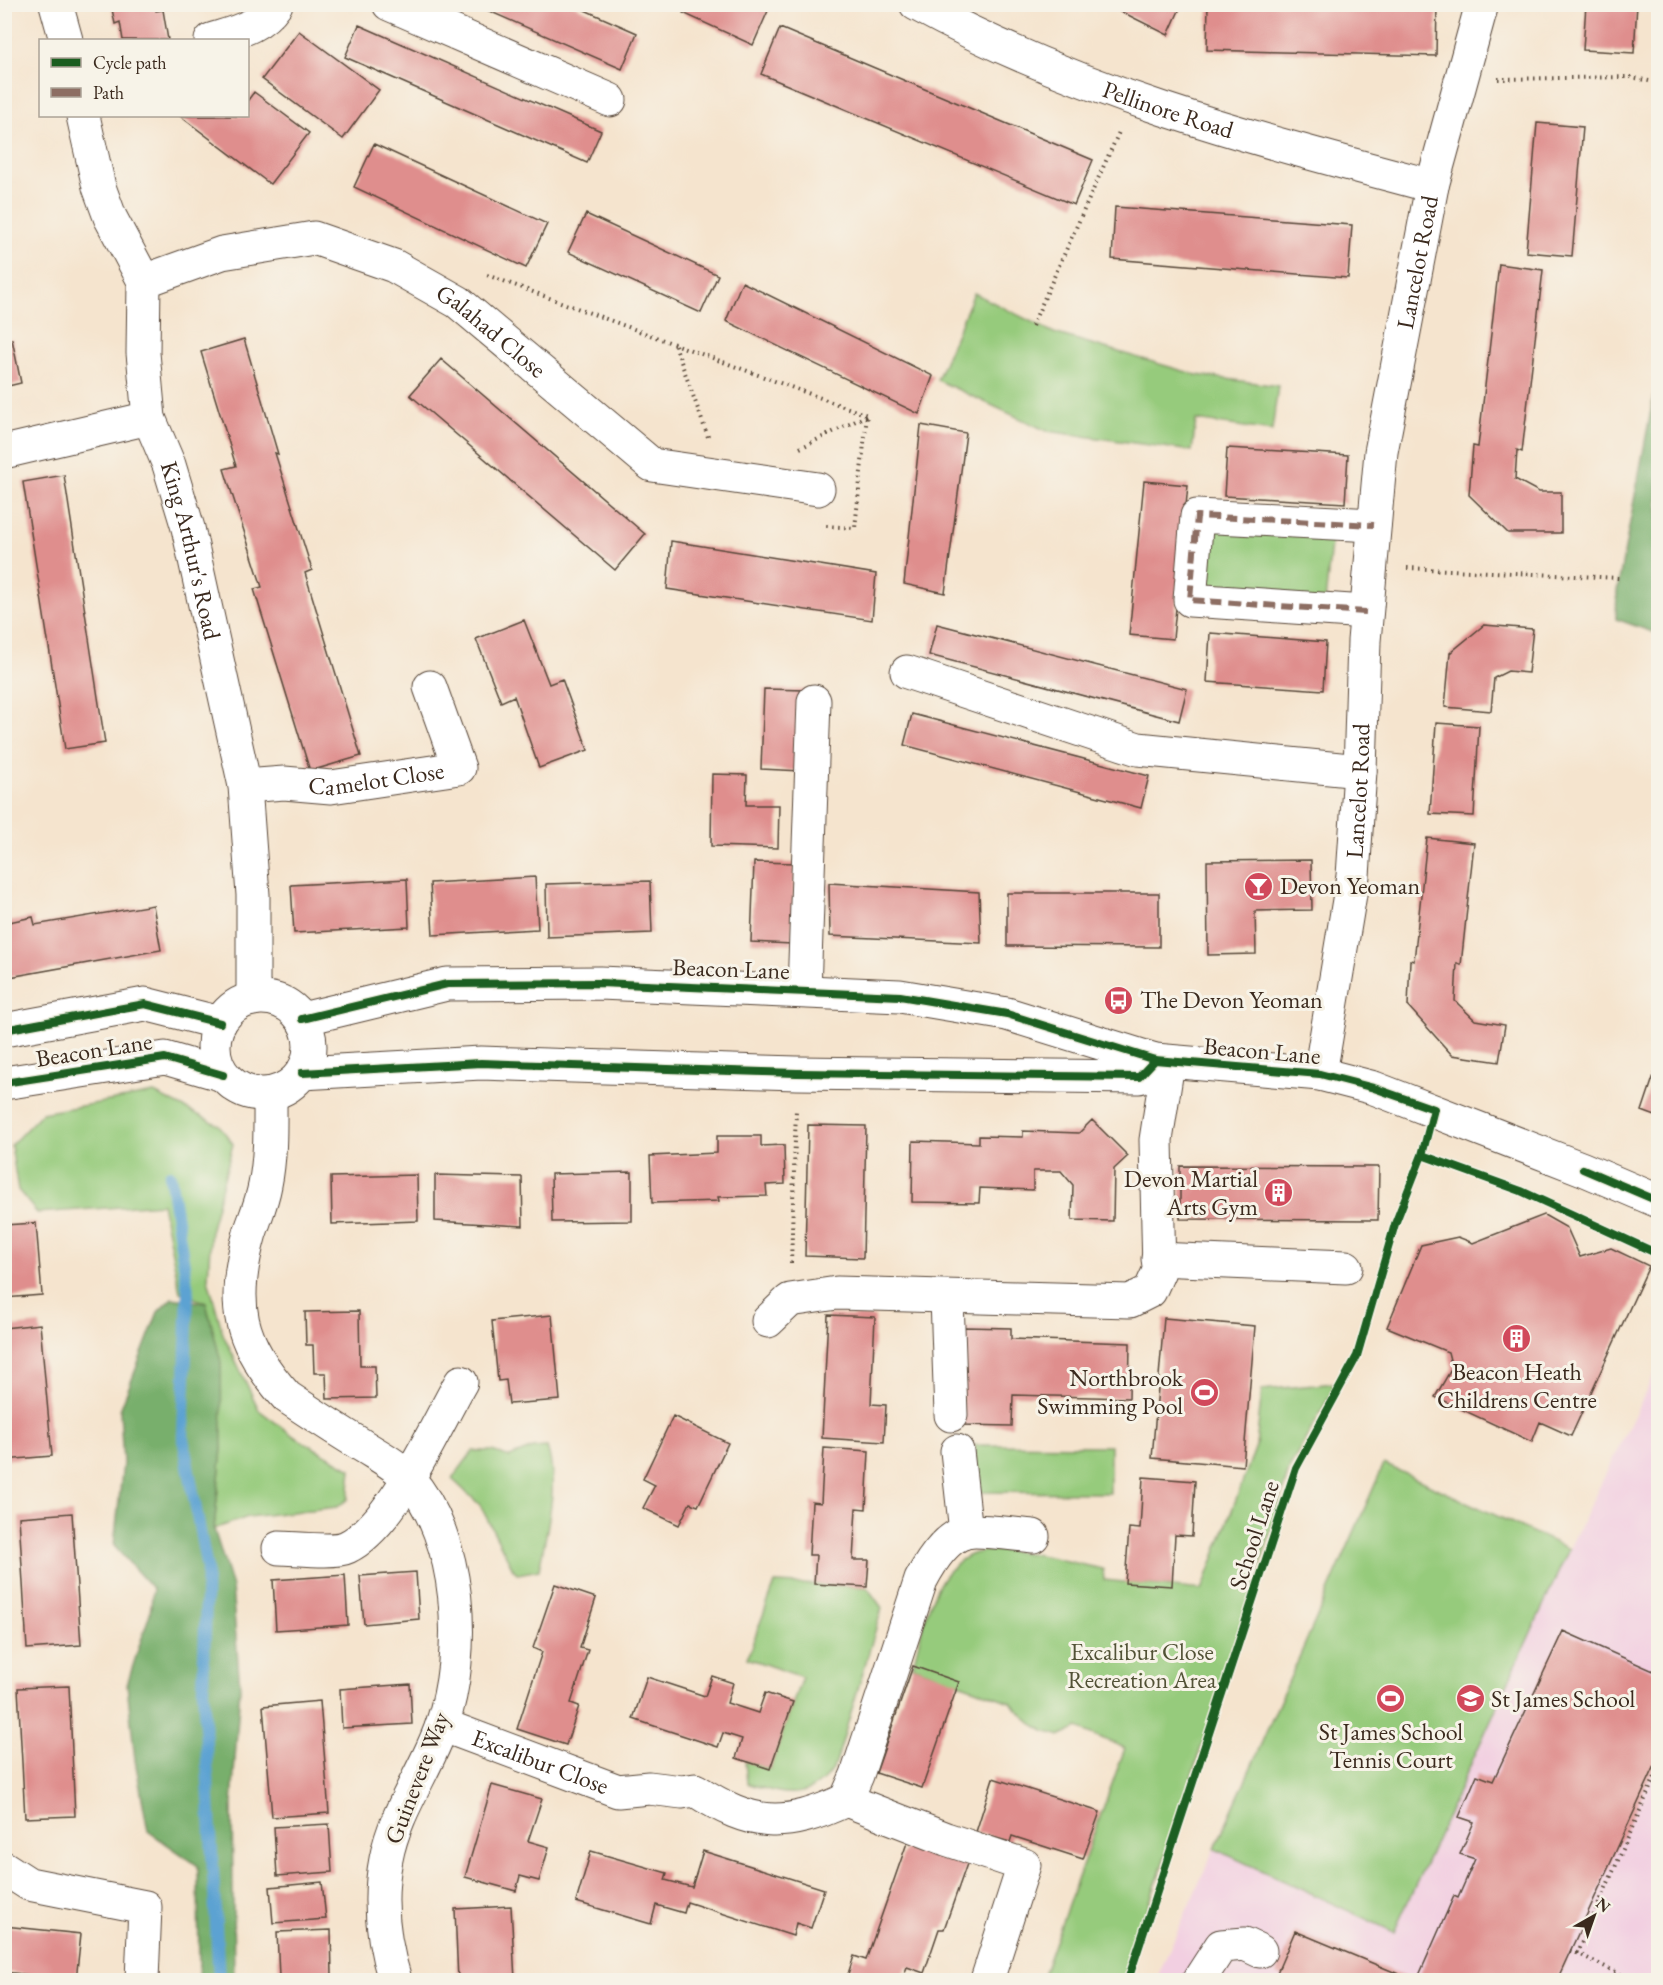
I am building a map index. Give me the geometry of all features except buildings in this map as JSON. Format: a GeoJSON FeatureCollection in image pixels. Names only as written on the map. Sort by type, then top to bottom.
{"type":"FeatureCollection","features":[{"type":"Feature","properties":{"kind":"street"},"geometry":{"type":"LineString","coordinates":[[56,4],[66,39]]}},
{"type":"Feature","properties":{"kind":"street"},"geometry":{"type":"LineString","coordinates":[[214,39],[251,27],[267,17],[276,4]]}},
{"type":"Feature","properties":{"kind":"street"},"geometry":{"type":"LineString","coordinates":[[389,4],[610,100]]}},
{"type":"Feature","properties":{"kind":"street","name":"Pellinore Road"},"geometry":{"type":"LineString","coordinates":[[916,4],[1029,62],[1134,100],[1255,139],[1432,186]]}},
{"type":"Feature","properties":{"kind":"street","name":"Lancelot Road"},"geometry":{"type":"LineString","coordinates":[[1320,1074],[1353,876],[1360,771],[1366,612],[1381,452],[1432,186],[1482,4]]}},
{"type":"Feature","properties":{"kind":"street","name":"King Arthur's Road"},"geometry":{"type":"LineString","coordinates":[[83,117],[99,187],[110,217],[144,281],[143,353],[148,418],[169,465],[188,528],[244,786],[253,895],[253,999]]}},
{"type":"Feature","properties":{"kind":"street","name":"Galahad Close"},"geometry":{"type":"LineString","coordinates":[[144,281],[222,254],[314,238],[394,266],[458,302],[652,465],[818,489]]}},
{"type":"Feature","properties":{"kind":"street"},"geometry":{"type":"LineString","coordinates":[[4,452],[148,418]]}},
{"type":"Feature","properties":{"kind":"street"},"geometry":{"type":"LineString","coordinates":[[1366,612],[1190,600],[1197,516],[1374,525]]}},
{"type":"Feature","properties":{"kind":"street"},"geometry":{"type":"LineString","coordinates":[[908,672],[1138,749],[1360,771]]}},
{"type":"Feature","properties":{"kind":"street","name":"Camelot Close"},"geometry":{"type":"LineString","coordinates":[[244,786],[284,783],[331,787],[459,768],[430,687]]}},
{"type":"Feature","properties":{"kind":"street","name":"Beacon Lane"},"geometry":{"type":"LineString","coordinates":[[804,991],[814,701]]}},
{"type":"Feature","properties":{"kind":"street","name":"Beacon Lane"},"geometry":{"type":"LineString","coordinates":[[302,1019],[447,984],[600,983],[900,996],[1007,1014],[1162,1061],[1320,1074],[1374,1088],[1434,1109],[1659,1201]]}},
{"type":"Feature","properties":{"kind":"street"},"geometry":{"type":"LineString","coordinates":[[253,999],[280,1002],[302,1019],[310,1046],[302,1073],[294,1083],[270,1094],[256,1094],[244,1090],[223,1075],[214,1049],[215,1035],[220,1023],[234,1007],[253,999]]}},
{"type":"Feature","properties":{"kind":"street","name":"Beacon Lane"},"geometry":{"type":"LineString","coordinates":[[4,1030],[145,1004],[220,1023]]}},
{"type":"Feature","properties":{"kind":"street","name":"Beacon Lane"},"geometry":{"type":"LineString","coordinates":[[4,1083],[165,1058],[223,1075]]}},
{"type":"Feature","properties":{"kind":"street"},"geometry":{"type":"LineString","coordinates":[[302,1073],[481,1063],[797,1073],[1139,1077],[1162,1061]]}},
{"type":"Feature","properties":{"kind":"street"},"geometry":{"type":"LineString","coordinates":[[779,1310],[837,1293],[947,1298],[1130,1301],[1150,1291],[1159,1271],[1156,1140],[1162,1061]]}},
{"type":"Feature","properties":{"kind":"street","name":"Guinevere Way"},"geometry":{"type":"LineString","coordinates":[[270,1094],[265,1186],[250,1235],[238,1298],[243,1326],[254,1352],[271,1380],[287,1397],[408,1477],[430,1512],[446,1548],[458,1622],[456,1664],[442,1725],[407,1798],[386,1858],[382,1906],[394,1980]]}},
{"type":"Feature","properties":{"kind":"street"},"geometry":{"type":"LineString","coordinates":[[1158,1259],[1346,1266]]}},
{"type":"Feature","properties":{"kind":"street"},"geometry":{"type":"LineString","coordinates":[[947,1298],[951,1415]]}},
{"type":"Feature","properties":{"kind":"street"},"geometry":{"type":"LineString","coordinates":[[279,1548],[345,1548],[369,1533],[408,1477],[461,1382]]}},
{"type":"Feature","properties":{"kind":"street"},"geometry":{"type":"LineString","coordinates":[[957,1451],[966,1532]]}},
{"type":"Feature","properties":{"kind":"street"},"geometry":{"type":"LineString","coordinates":[[987,1980],[1024,1865],[946,1839],[846,1800],[857,1775],[921,1580],[931,1560],[943,1547],[966,1532],[1033,1536]]}},
{"type":"Feature","properties":{"kind":"street","name":"Excalibur Close"},"geometry":{"type":"LineString","coordinates":[[442,1725],[618,1791],[649,1788],[682,1792],[695,1790],[724,1808],[768,1821],[814,1815],[846,1800]]}},
{"type":"Feature","properties":{"kind":"street"},"geometry":{"type":"LineString","coordinates":[[4,1868],[29,1884],[145,1907],[142,1980]]}},
{"type":"Feature","properties":{"kind":"street"},"geometry":{"type":"LineString","coordinates":[[1199,1980],[1221,1946],[1245,1944],[1260,1951]]}},
{"type":"Feature","properties":{"kind":"path"},"geometry":{"type":"LineString","coordinates":[[1460,80],[1631,77],[1659,83]]}},
{"type":"Feature","properties":{"kind":"path"},"geometry":{"type":"LineString","coordinates":[[1032,326],[1134,100]]}},
{"type":"Feature","properties":{"kind":"path"},"geometry":{"type":"LineString","coordinates":[[485,274],[867,415]]}},
{"type":"Feature","properties":{"kind":"path"},"geometry":{"type":"LineString","coordinates":[[675,345],[722,476]]}},
{"type":"Feature","properties":{"kind":"path"},"geometry":{"type":"LineString","coordinates":[[754,480],[805,445],[867,415]]}},
{"type":"Feature","properties":{"kind":"path"},"geometry":{"type":"LineString","coordinates":[[818,489],[823,526],[855,528],[867,415]]}},
{"type":"Feature","properties":{"kind":"path"},"geometry":{"type":"LineString","coordinates":[[1371,567],[1619,578]]}},
{"type":"Feature","properties":{"kind":"path"},"geometry":{"type":"LineString","coordinates":[[779,1310],[797,1073]]}},
{"type":"Feature","properties":{"kind":"path"},"geometry":{"type":"LineString","coordinates":[[1577,1953],[1659,1770]]}},
{"type":"Feature","properties":{"kind":"path"},"geometry":{"type":"LineString","coordinates":[[1570,1952],[1577,1953],[1632,1980]]}},
{"type":"Feature","properties":{"kind":"shaded area","name":"St James School"},"geometry":{"type":"Polygon","coordinates":[[[1658,1367],[1658,1980],[1156,1980],[1384,1464],[1569,1549],[1658,1367]]]}},
{"type":"Feature","properties":{"kind":"green space"},"geometry":{"type":"Polygon","coordinates":[[[974,293],[1054,333],[1197,375],[1278,386],[1272,431],[1196,420],[1192,451],[1047,431],[937,380],[974,293]]]}},
{"type":"Feature","properties":{"kind":"green space"},"geometry":{"type":"Polygon","coordinates":[[[1658,373],[1658,634],[1616,619],[1617,591],[1658,373]]]}},
{"type":"Feature","properties":{"kind":"green space"},"geometry":{"type":"Polygon","coordinates":[[[1203,523],[1332,534],[1325,602],[1197,592],[1203,523]]]}},
{"type":"Feature","properties":{"kind":"green space"},"geometry":{"type":"Polygon","coordinates":[[[154,1093],[219,1125],[233,1144],[211,1228],[208,1279],[223,1334],[259,1410],[295,1437],[351,1469],[348,1499],[337,1507],[248,1517],[214,1529],[222,1448],[206,1303],[180,1292],[162,1204],[37,1213],[18,1190],[11,1145],[42,1113],[154,1093]]]}},
{"type":"Feature","properties":{"kind":"green space"},"geometry":{"type":"Polygon","coordinates":[[[172,1298],[206,1303],[221,1362],[222,1448],[214,1529],[232,1587],[240,1688],[232,1803],[234,1980],[199,1980],[198,1866],[148,1831],[135,1760],[127,1684],[150,1613],[153,1589],[114,1546],[123,1463],[120,1410],[158,1312],[172,1298]]]}},
{"type":"Feature","properties":{"kind":"green space","name":"Excalibur Close Recreation Area"},"geometry":{"type":"Polygon","coordinates":[[[1337,1383],[1290,1467],[1251,1597],[1124,1980],[1041,1980],[1125,1748],[1078,1728],[1061,1736],[1044,1731],[1031,1723],[1010,1702],[913,1666],[937,1588],[949,1570],[966,1557],[975,1553],[1005,1551],[1039,1555],[1103,1569],[1104,1580],[1202,1590],[1256,1446],[1262,1390],[1337,1383]]]}},
{"type":"Feature","properties":{"kind":"green space"},"geometry":{"type":"Polygon","coordinates":[[[975,1445],[1110,1446],[1110,1493],[975,1492],[975,1445]]]}},
{"type":"Feature","properties":{"kind":"green space"},"geometry":{"type":"Polygon","coordinates":[[[547,1447],[551,1462],[552,1493],[539,1570],[518,1574],[513,1569],[480,1505],[452,1479],[473,1451],[492,1451],[510,1457],[533,1448],[547,1447]]]}},
{"type":"Feature","properties":{"kind":"green space","name":"St James School Tennis Court"},"geometry":{"type":"Polygon","coordinates":[[[1384,1464],[1569,1549],[1394,1932],[1215,1849],[1384,1464]]]}},
{"type":"Feature","properties":{"kind":"green space"},"geometry":{"type":"Polygon","coordinates":[[[775,1583],[867,1587],[882,1608],[836,1763],[818,1785],[797,1793],[774,1791],[747,1783],[745,1761],[770,1769],[802,1677],[747,1658],[775,1583]]]}},
{"type":"Feature","properties":{"kind":"waterway"},"geometry":{"type":"LineString","coordinates":[[170,1175],[188,1291],[183,1438],[207,1569],[203,1689],[219,1980]]}},
{"type":"Feature","properties":{"kind":"marked path"},"geometry":{"type":"LineString","coordinates":[[1366,612],[1190,600],[1197,516],[1374,525]]}},
{"type":"Feature","properties":{"kind":"cycle path","name":"School Lane"},"geometry":{"type":"LineString","coordinates":[[302,1019],[447,984],[600,983],[900,996],[1007,1014],[1155,1060],[1320,1074],[1374,1088],[1434,1109],[1422,1155],[1395,1224],[1357,1356],[1296,1468],[1128,1980]]}},
{"type":"Feature","properties":{"kind":"cycle path"},"geometry":{"type":"LineString","coordinates":[[4,1030],[145,1004],[220,1023]]}},
{"type":"Feature","properties":{"kind":"cycle path"},"geometry":{"type":"LineString","coordinates":[[4,1083],[165,1058],[223,1075]]}},
{"type":"Feature","properties":{"kind":"cycle path"},"geometry":{"type":"LineString","coordinates":[[302,1073],[481,1063],[797,1073],[1139,1077],[1155,1060]]}},
{"type":"Feature","properties":{"kind":"cycle path"},"geometry":{"type":"LineString","coordinates":[[1422,1155],[1521,1191],[1658,1254]]}},
{"type":"Feature","properties":{"kind":"cycle path"},"geometry":{"type":"LineString","coordinates":[[1583,1169],[1658,1201]]}},
{"type":"Feature","properties":{"kind":"place","name":"Devon Yeoman"},"geometry":{"type":"Point","coordinates":[1259,886]}},
{"type":"Feature","properties":{"kind":"place","name":"The Devon Yeoman"},"geometry":{"type":"Point","coordinates":[1119,1000]}},
{"type":"Feature","properties":{"kind":"place","name":"Devon Martial Arts Gym"},"geometry":{"type":"Point","coordinates":[1279,1193]}},
{"type":"Feature","properties":{"kind":"place","name":"Beacon Heath Childrens Centre"},"geometry":{"type":"Point","coordinates":[1517,1339]}},
{"type":"Feature","properties":{"kind":"place","name":"Northbrook Swimming Pool"},"geometry":{"type":"Point","coordinates":[1204,1392]}},
{"type":"Feature","properties":{"kind":"place","name":"St James School Tennis Court"},"geometry":{"type":"Point","coordinates":[1391,1699]}},
{"type":"Feature","properties":{"kind":"place","name":"St James School"},"geometry":{"type":"Point","coordinates":[1470,1699]}}]}
